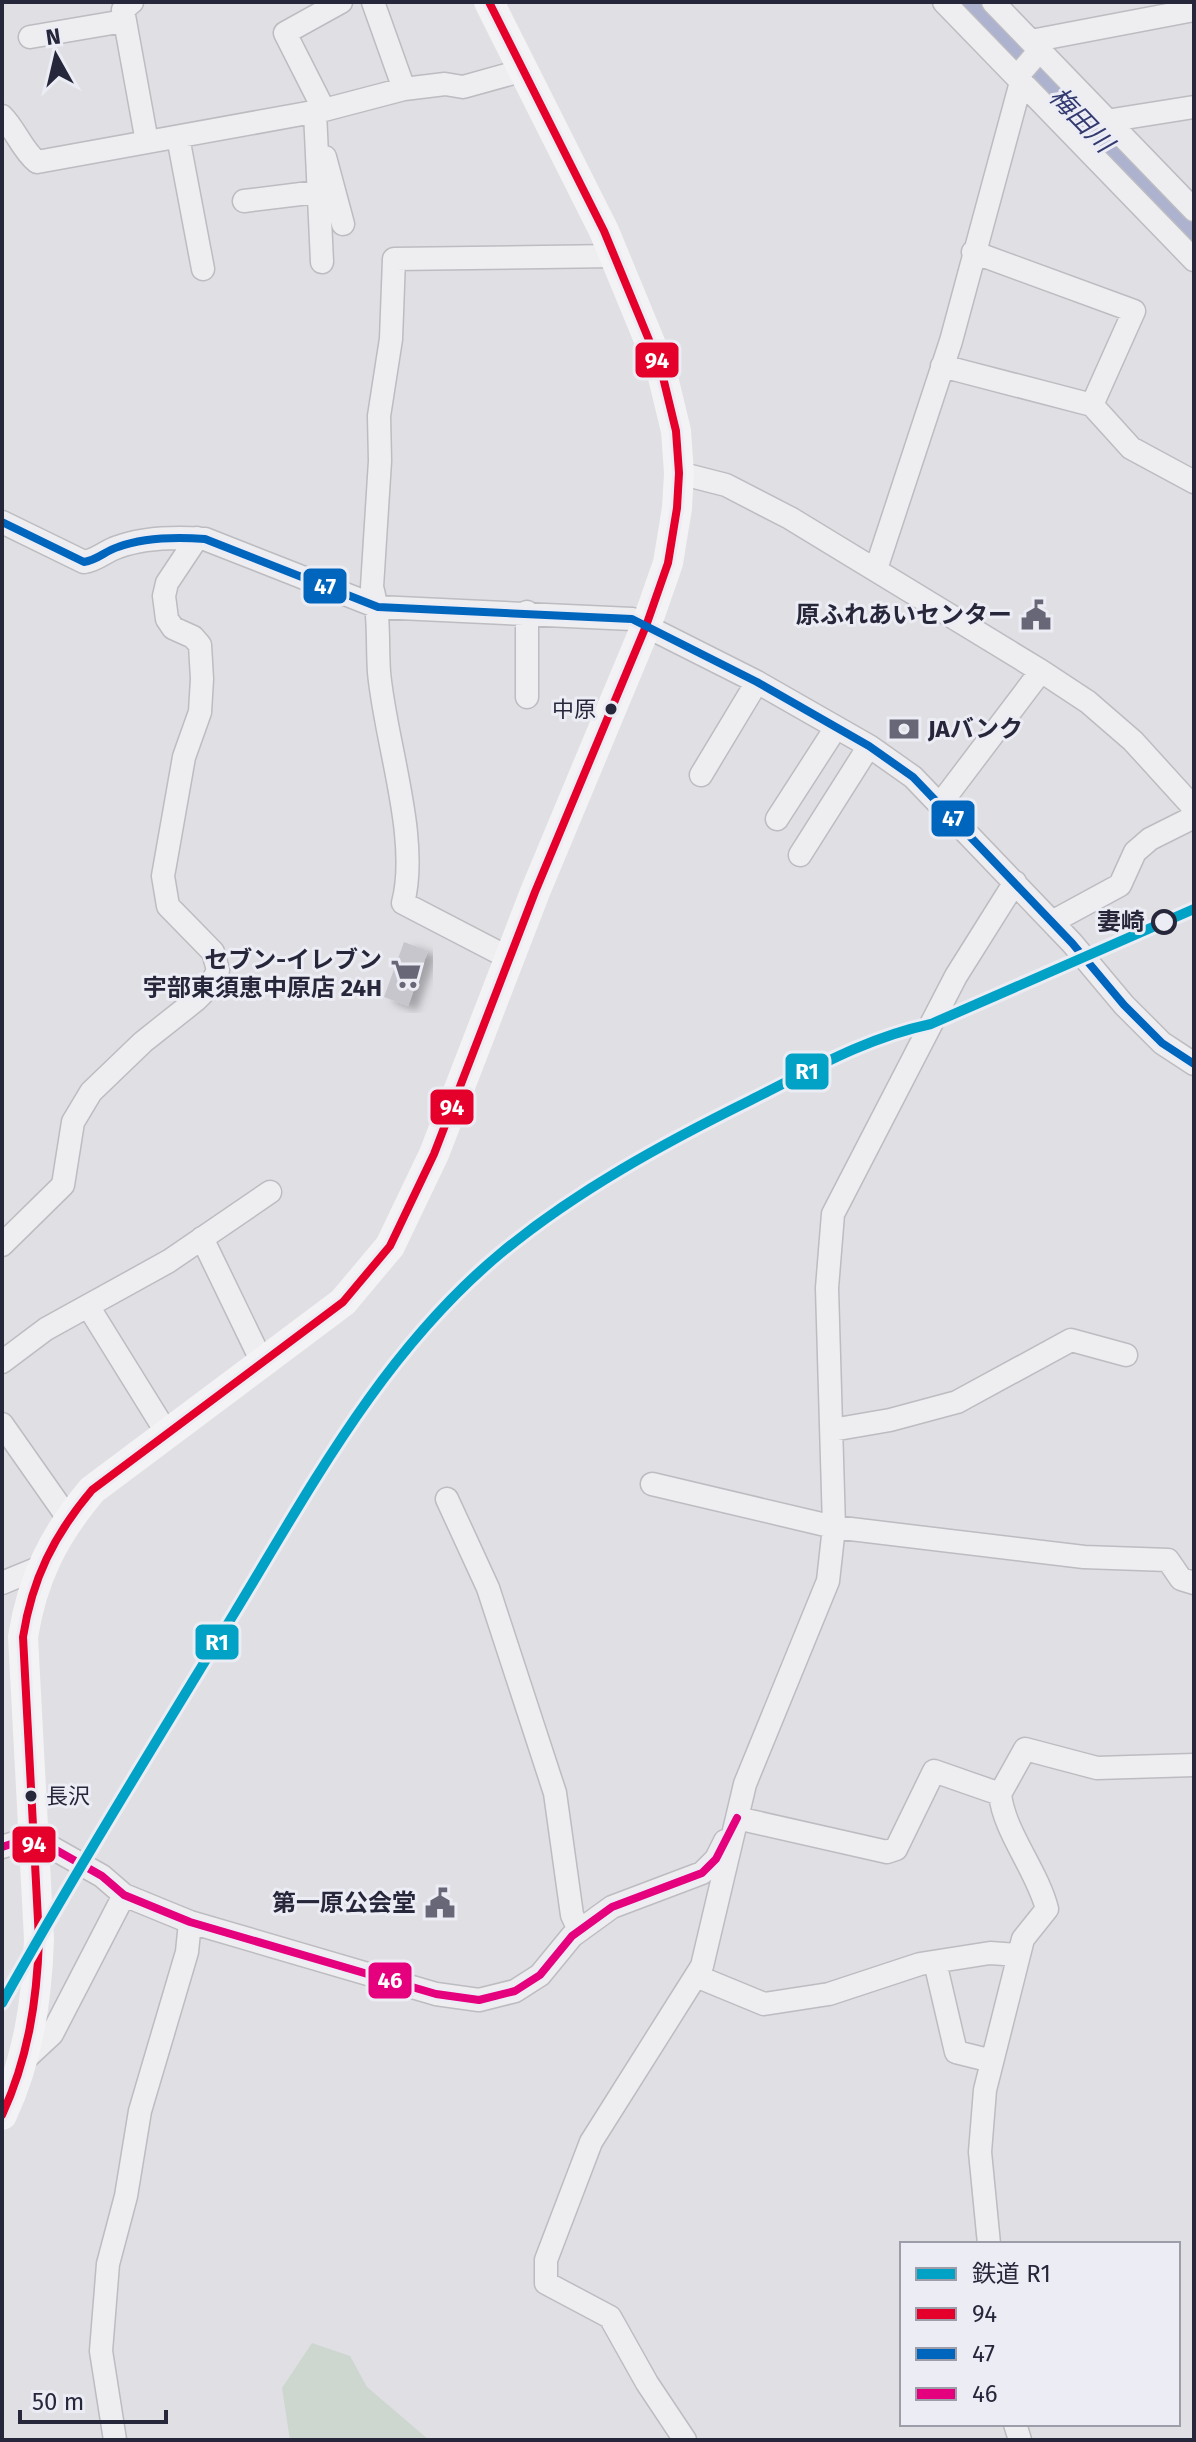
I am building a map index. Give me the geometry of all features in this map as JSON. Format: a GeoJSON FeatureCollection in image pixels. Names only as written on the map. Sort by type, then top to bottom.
{"type":"FeatureCollection","features":[{"type":"Feature","properties":{"kind":"street"},"geometry":{"type":"LineString","coordinates":[[341,2],[285,33],[318,117],[343,224]]}},
{"type":"Feature","properties":{"kind":"street"},"geometry":{"type":"LineString","coordinates":[[373,2],[404,89]]}},
{"type":"Feature","properties":{"kind":"street"},"geometry":{"type":"LineString","coordinates":[[2,2115],[23,2061],[38,1984],[37,1890],[44,1843],[23,1637],[28,1603],[41,1567],[68,1518],[92,1490],[343,1302],[390,1246],[434,1154],[509,958],[646,626],[668,563],[679,473],[670,399],[648,331],[615,256],[489,2]]}},
{"type":"Feature","properties":{"kind":"street"},"geometry":{"type":"LineString","coordinates":[[944,2],[1029,60],[1106,121],[1194,210]]}},
{"type":"Feature","properties":{"kind":"street"},"geometry":{"type":"LineString","coordinates":[[993,2],[1029,60],[1112,172],[1194,260]]}},
{"type":"Feature","properties":{"kind":"street"},"geometry":{"type":"LineString","coordinates":[[1029,60],[1194,10]]}},
{"type":"Feature","properties":{"kind":"street"},"geometry":{"type":"LineString","coordinates":[[30,37],[128,11],[147,142]]}},
{"type":"Feature","properties":{"kind":"street"},"geometry":{"type":"LineString","coordinates":[[876,569],[942,366],[1029,60]]}},
{"type":"Feature","properties":{"kind":"street"},"geometry":{"type":"LineString","coordinates":[[2,116],[19,137],[28,155],[37,162],[318,117],[404,89],[445,84],[463,87],[524,70]]}},
{"type":"Feature","properties":{"kind":"street"},"geometry":{"type":"LineString","coordinates":[[1106,121],[1194,107]]}},
{"type":"Feature","properties":{"kind":"street"},"geometry":{"type":"LineString","coordinates":[[318,117],[317,192],[322,262]]}},
{"type":"Feature","properties":{"kind":"street"},"geometry":{"type":"LineString","coordinates":[[178,137],[203,269]]}},
{"type":"Feature","properties":{"kind":"street"},"geometry":{"type":"LineString","coordinates":[[1112,172],[1132,150]]}},
{"type":"Feature","properties":{"kind":"street"},"geometry":{"type":"LineString","coordinates":[[244,201],[317,192]]}},
{"type":"Feature","properties":{"kind":"street"},"geometry":{"type":"LineString","coordinates":[[973,252],[1134,311],[1092,405]]}},
{"type":"Feature","properties":{"kind":"street"},"geometry":{"type":"LineString","coordinates":[[509,958],[403,903],[409,869],[379,673],[378,607],[372,587],[380,461],[379,416],[391,339],[394,259],[615,256]]}},
{"type":"Feature","properties":{"kind":"street"},"geometry":{"type":"LineString","coordinates":[[942,366],[1092,405],[1131,448],[1194,482]]}},
{"type":"Feature","properties":{"kind":"street"},"geometry":{"type":"LineString","coordinates":[[679,473],[726,485],[876,569],[1041,671],[1088,702],[1133,741],[1194,808]]}},
{"type":"Feature","properties":{"kind":"street"},"geometry":{"type":"LineString","coordinates":[[2,522],[84,562],[96,560],[121,545],[179,537],[197,538],[378,607],[632,619],[757,682],[869,746],[941,803],[1124,1005],[1162,1043],[1194,1064]]}},
{"type":"Feature","properties":{"kind":"street"},"geometry":{"type":"LineString","coordinates":[[2,1212],[10,1237],[63,1185],[73,1122],[91,1092],[135,1049],[196,1000],[211,985],[218,970],[213,952],[168,906],[163,876],[184,757],[200,712],[202,679],[200,645],[193,637],[173,628],[167,619],[164,596],[167,583],[197,538]]}},
{"type":"Feature","properties":{"kind":"street"},"geometry":{"type":"LineString","coordinates":[[527,612],[527,697]]}},
{"type":"Feature","properties":{"kind":"street"},"geometry":{"type":"LineString","coordinates":[[941,803],[1041,671]]}},
{"type":"Feature","properties":{"kind":"street"},"geometry":{"type":"LineString","coordinates":[[701,775],[757,682]]}},
{"type":"Feature","properties":{"kind":"street"},"geometry":{"type":"LineString","coordinates":[[777,819],[835,729]]}},
{"type":"Feature","properties":{"kind":"street"},"geometry":{"type":"LineString","coordinates":[[800,855],[869,746]]}},
{"type":"Feature","properties":{"kind":"street"},"geometry":{"type":"LineString","coordinates":[[1052,922],[1120,885],[1135,852],[1150,839],[1194,817]]}},
{"type":"Feature","properties":{"kind":"street"},"geometry":{"type":"LineString","coordinates":[[685,2440],[610,2317],[546,2283],[544,2271],[591,2142],[702,1966],[745,1784],[828,1581],[834,1527],[827,1288],[833,1214],[956,976],[1015,882]]}},
{"type":"Feature","properties":{"kind":"street"},"geometry":{"type":"LineString","coordinates":[[2,1362],[46,1329],[169,1261],[270,1192]]}},
{"type":"Feature","properties":{"kind":"street"},"geometry":{"type":"LineString","coordinates":[[202,1238],[262,1362]]}},
{"type":"Feature","properties":{"kind":"street"},"geometry":{"type":"LineString","coordinates":[[88,1306],[168,1435]]}},
{"type":"Feature","properties":{"kind":"street"},"geometry":{"type":"LineString","coordinates":[[832,1430],[890,1420],[957,1402],[1071,1340],[1126,1355]]}},
{"type":"Feature","properties":{"kind":"street"},"geometry":{"type":"LineString","coordinates":[[2,1424],[9,1449],[68,1518]]}},
{"type":"Feature","properties":{"kind":"street"},"geometry":{"type":"LineString","coordinates":[[652,1484],[834,1527],[1084,1557],[1168,1560],[1181,1579],[1194,1583]]}},
{"type":"Feature","properties":{"kind":"street"},"geometry":{"type":"LineString","coordinates":[[447,1499],[488,1588],[555,1793],[572,1915],[579,1930]]}},
{"type":"Feature","properties":{"kind":"street"},"geometry":{"type":"LineString","coordinates":[[2,1583],[41,1567]]}},
{"type":"Feature","properties":{"kind":"street"},"geometry":{"type":"LineString","coordinates":[[989,2242],[980,2152],[992,2061],[1023,1939],[1047,1909],[1016,1836],[1005,1820],[1000,1794],[1025,1749],[1097,1768],[1194,1765]]}},
{"type":"Feature","properties":{"kind":"street"},"geometry":{"type":"LineString","coordinates":[[737,1818],[887,1852],[896,1849],[934,1771],[1000,1794]]}},
{"type":"Feature","properties":{"kind":"street"},"geometry":{"type":"LineString","coordinates":[[2,1847],[44,1843],[102,1876],[124,1895],[190,1922],[436,1994],[479,2000],[515,1991],[540,1975],[579,1930],[612,1907],[702,1873],[716,1859],[737,1818]]}},
{"type":"Feature","properties":{"kind":"street"},"geometry":{"type":"LineString","coordinates":[[23,2061],[52,2034],[124,1895]]}},
{"type":"Feature","properties":{"kind":"street"},"geometry":{"type":"LineString","coordinates":[[115,2440],[101,2351],[108,2264],[126,2196],[140,2111],[187,1952],[190,1922]]}},
{"type":"Feature","properties":{"kind":"street"},"geometry":{"type":"LineString","coordinates":[[696,1976],[764,2004],[829,1994],[935,1962],[990,1953],[1019,1955]]}},
{"type":"Feature","properties":{"kind":"street"},"geometry":{"type":"LineString","coordinates":[[935,1962],[956,2052],[992,2061]]}},
{"type":"Feature","properties":{"kind":"shaded area"},"geometry":{"type":"Polygon","coordinates":[[[312,2343],[350,2356],[367,2387],[429,2440],[290,2440],[282,2388],[312,2343]]]}},
{"type":"Feature","properties":{"kind":"building","name":"セブン-イレブン 宇部東須恵中原店 24H"},"geometry":{"type":"Polygon","coordinates":[[[404,942],[428,951],[408,1006],[384,997],[404,942]]]}},
{"type":"Feature","properties":{"kind":"waterway","name":"梅田川"},"geometry":{"type":"LineString","coordinates":[[967,2],[1194,239]]}},
{"type":"Feature","properties":{"kind":"rail line","name":"R1"},"geometry":{"type":"LineString","coordinates":[[2,2003],[322,1468],[386,1376],[459,1291],[501,1253],[559,1209],[622,1169],[718,1116],[861,1046],[931,1024],[1194,909]]}},
{"type":"Feature","properties":{"kind":"transit line","name":"94"},"geometry":{"type":"LineString","coordinates":[[2,2115],[25,2051],[38,1962],[23,1637],[39,1577],[66,1524],[92,1490],[343,1302],[390,1246],[434,1154],[535,892],[646,626],[668,563],[679,473],[676,431],[661,369],[604,231],[489,2]]}},
{"type":"Feature","properties":{"kind":"transit line","name":"47"},"geometry":{"type":"LineString","coordinates":[[2,522],[84,562],[139,541],[205,539],[378,607],[632,619],[757,682],[869,746],[913,777],[1072,943],[1124,1005],[1162,1043],[1194,1064]]}},
{"type":"Feature","properties":{"kind":"transit line","name":"46"},"geometry":{"type":"LineString","coordinates":[[2,1847],[33,1837],[102,1876],[124,1895],[190,1922],[436,1994],[479,2000],[515,1991],[540,1975],[572,1936],[612,1907],[702,1873],[716,1859],[737,1818]]}},
{"type":"Feature","properties":{"kind":"place","name":"原ふれあいセンター"},"geometry":{"type":"Point","coordinates":[1036,615]}},
{"type":"Feature","properties":{"kind":"place","name":"中原"},"geometry":{"type":"Point","coordinates":[611,709]}},
{"type":"Feature","properties":{"kind":"place","name":"JAバンク"},"geometry":{"type":"Point","coordinates":[904,729]}},
{"type":"Feature","properties":{"kind":"place","name":"妻崎"},"geometry":{"type":"Point","coordinates":[1164,922]}},
{"type":"Feature","properties":{"kind":"place","name":"セブン-イレブン 宇部東須恵中原店 24H"},"geometry":{"type":"Point","coordinates":[406,974]}},
{"type":"Feature","properties":{"kind":"place","name":"長沢"},"geometry":{"type":"Point","coordinates":[31,1796]}},
{"type":"Feature","properties":{"kind":"place","name":"第一原公会堂"},"geometry":{"type":"Point","coordinates":[440,1903]}}]}
